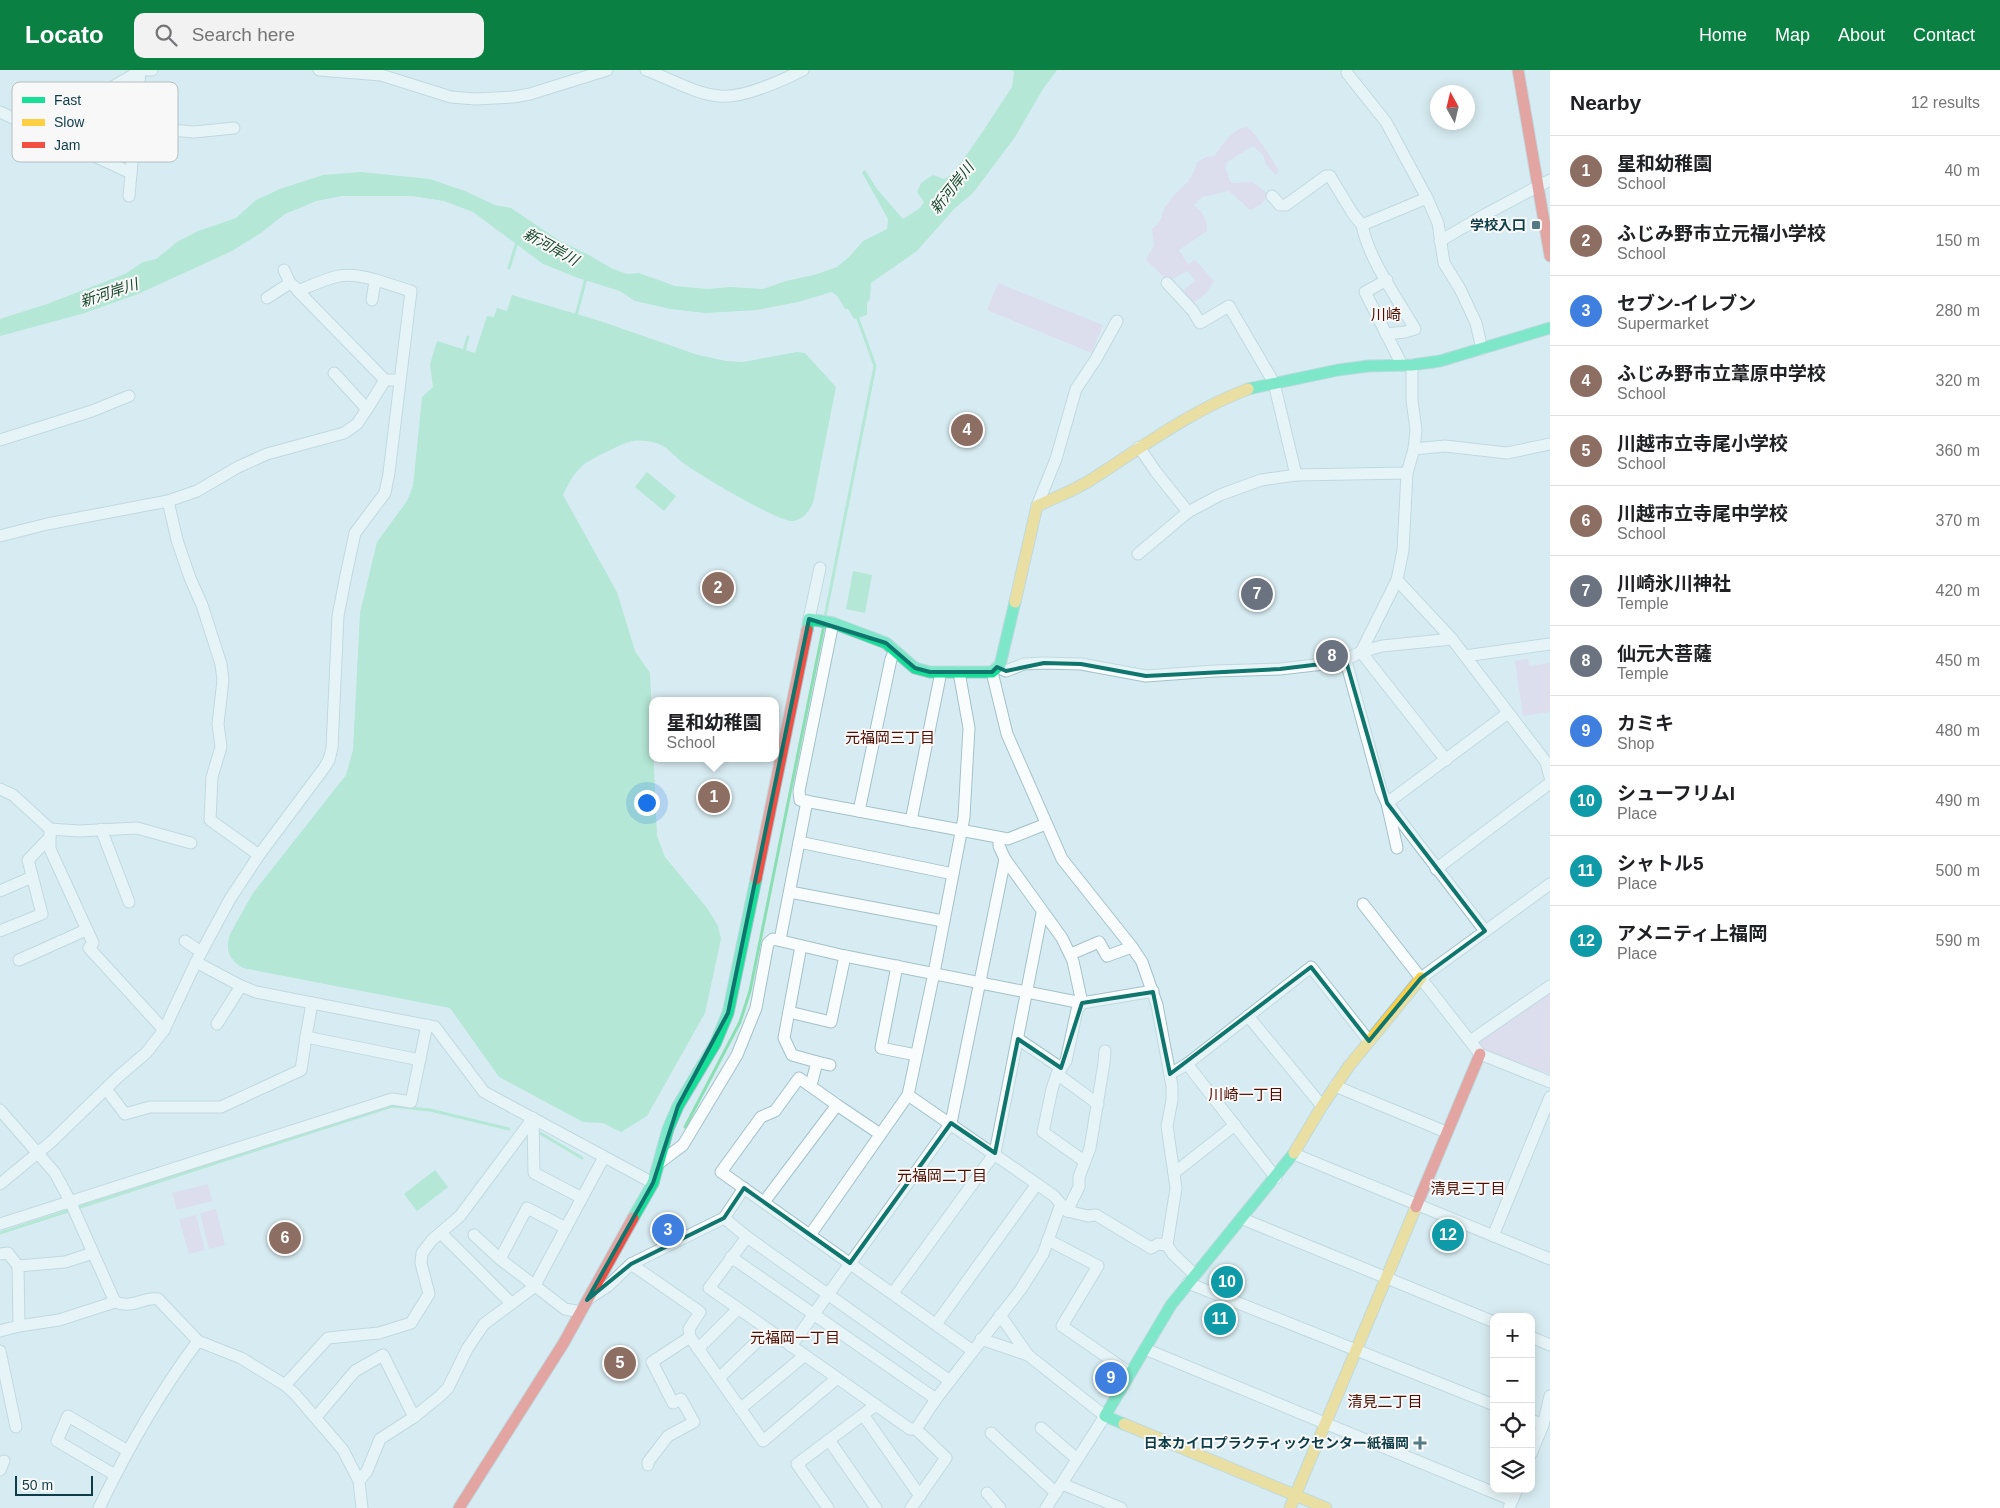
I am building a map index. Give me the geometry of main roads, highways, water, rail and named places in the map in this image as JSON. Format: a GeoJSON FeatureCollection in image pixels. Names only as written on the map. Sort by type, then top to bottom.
{"type":"FeatureCollection","features":[{"type":"Feature","properties":{"kind":"water","name":"新河岸川"},"geometry":{"type":"Polygon","coordinates":[[[1011,70],[1057,70],[1043,89],[1015,137],[973,193],[955,208],[917,251],[871,283],[867,315],[854,319],[848,309],[845,309],[838,297],[832,292],[798,302],[757,310],[705,313],[671,309],[635,301],[620,291],[578,278],[543,264],[473,212],[444,201],[412,196],[342,196],[316,201],[285,214],[261,233],[232,251],[138,294],[85,313],[0,336],[0,319],[47,304],[125,274],[143,262],[156,259],[177,242],[198,231],[236,218],[256,200],[280,189],[323,175],[361,172],[430,179],[465,191],[495,205],[511,208],[560,241],[611,268],[627,274],[639,273],[675,286],[707,289],[730,287],[763,289],[837,267],[863,241],[887,229],[888,219],[862,172],[865,170],[877,189],[903,219],[920,208],[924,202],[917,192],[921,183],[933,175],[944,179],[951,175],[1012,87],[1014,72],[1011,70]]]}},
{"type":"Feature","properties":{"kind":"water"},"geometry":{"type":"Polygon","coordinates":[[[512,295],[597,320],[698,355],[726,361],[743,362],[797,352],[805,353],[836,387],[813,503],[802,518],[795,521],[783,519],[737,496],[691,469],[664,447],[656,443],[642,441],[625,443],[585,464],[573,476],[563,495],[617,592],[635,651],[650,673],[649,762],[654,762],[657,836],[665,857],[707,908],[718,926],[721,939],[705,1013],[647,1116],[621,1132],[603,1123],[583,1122],[499,1077],[450,1008],[243,968],[234,962],[228,950],[230,934],[253,893],[346,775],[353,750],[360,613],[377,542],[407,501],[413,486],[422,397],[433,387],[430,364],[437,341],[475,353],[487,316],[494,317],[497,308],[507,311],[512,295]]]}},
{"type":"Feature","properties":{"kind":"water"},"geometry":{"type":"Polygon","coordinates":[[[647,472],[676,496],[664,511],[635,487],[647,472]]]}},
{"type":"Feature","properties":{"kind":"water"},"geometry":{"type":"Polygon","coordinates":[[[853,571],[872,575],[865,613],[846,609],[853,571]]]}},
{"type":"Feature","properties":{"kind":"water"},"geometry":{"type":"Polygon","coordinates":[[[435,1170],[448,1187],[417,1211],[404,1194],[435,1170]]]}},
{"type":"Feature","properties":{"kind":"waterway","name":"新河岸川"},"geometry":{"type":"LineString","coordinates":[[509,268],[517,242]]}},
{"type":"Feature","properties":{"kind":"waterway"},"geometry":{"type":"LineString","coordinates":[[576,316],[586,278]]}},
{"type":"Feature","properties":{"kind":"waterway"},"geometry":{"type":"LineString","coordinates":[[825,617],[875,366],[857,316]]}},
{"type":"Feature","properties":{"kind":"waterway"},"geometry":{"type":"LineString","coordinates":[[463,354],[468,337]]}},
{"type":"Feature","properties":{"kind":"waterway"},"geometry":{"type":"LineString","coordinates":[[685,1127],[740,1022],[750,991],[824,625]]}},
{"type":"Feature","properties":{"kind":"waterway"},"geometry":{"type":"LineString","coordinates":[[77,1208],[392,1106],[430,1110],[509,1129]]}},
{"type":"Feature","properties":{"kind":"waterway"},"geometry":{"type":"LineString","coordinates":[[540,1133],[582,1158]]}},
{"type":"Feature","properties":{"kind":"waterway"},"geometry":{"type":"LineString","coordinates":[[0,1233],[71,1210]]}},
{"type":"Feature","properties":{"kind":"place","name":"学校入口"},"geometry":{"type":"Point","coordinates":[1536,225]}},
{"type":"Feature","properties":{"kind":"place","name":"ふじみ野市立葦原中学校"},"geometry":{"type":"Point","coordinates":[967,430]}},
{"type":"Feature","properties":{"kind":"place","name":"ふじみ野市立元福小学校"},"geometry":{"type":"Point","coordinates":[718,588]}},
{"type":"Feature","properties":{"kind":"place","name":"川崎氷川神社"},"geometry":{"type":"Point","coordinates":[1257,594]}},
{"type":"Feature","properties":{"kind":"place","name":"仙元大菩薩"},"geometry":{"type":"Point","coordinates":[1332,656]}},
{"type":"Feature","properties":{"kind":"place","name":"星和幼稚園"},"geometry":{"type":"Point","coordinates":[714,797]}},
{"type":"Feature","properties":{"kind":"place","name":"セブン-イレブン"},"geometry":{"type":"Point","coordinates":[668,1230]}},
{"type":"Feature","properties":{"kind":"place","name":"アメニティ上福岡"},"geometry":{"type":"Point","coordinates":[1448,1235]}},
{"type":"Feature","properties":{"kind":"place","name":"川越市立寺尾中学校"},"geometry":{"type":"Point","coordinates":[285,1238]}},
{"type":"Feature","properties":{"kind":"place","name":"シューフリムI"},"geometry":{"type":"Point","coordinates":[1227,1282]}},
{"type":"Feature","properties":{"kind":"place","name":"シャトル5"},"geometry":{"type":"Point","coordinates":[1220,1319]}},
{"type":"Feature","properties":{"kind":"place","name":"川越市立寺尾小学校"},"geometry":{"type":"Point","coordinates":[620,1363]}},
{"type":"Feature","properties":{"kind":"place","name":"カミキ"},"geometry":{"type":"Point","coordinates":[1111,1378]}},
{"type":"Feature","properties":{"kind":"place","name":"日本カイロプラクティックセンター紙福岡"},"geometry":{"type":"Point","coordinates":[1420,1443]}},
{"type":"Feature","properties":{"kind":"district","name":"川崎"},"geometry":{"type":"Point","coordinates":[1386,315]}},
{"type":"Feature","properties":{"kind":"district","name":"元福岡三丁目"},"geometry":{"type":"Point","coordinates":[890,738]}},
{"type":"Feature","properties":{"kind":"district","name":"川崎一丁目"},"geometry":{"type":"Point","coordinates":[1246,1095]}},
{"type":"Feature","properties":{"kind":"district","name":"元福岡二丁目"},"geometry":{"type":"Point","coordinates":[942,1176]}},
{"type":"Feature","properties":{"kind":"district","name":"清見三丁目"},"geometry":{"type":"Point","coordinates":[1468,1189]}},
{"type":"Feature","properties":{"kind":"district","name":"元福岡一丁目"},"geometry":{"type":"Point","coordinates":[795,1338]}},
{"type":"Feature","properties":{"kind":"district","name":"清見二丁目"},"geometry":{"type":"Point","coordinates":[1385,1402]}}]}
